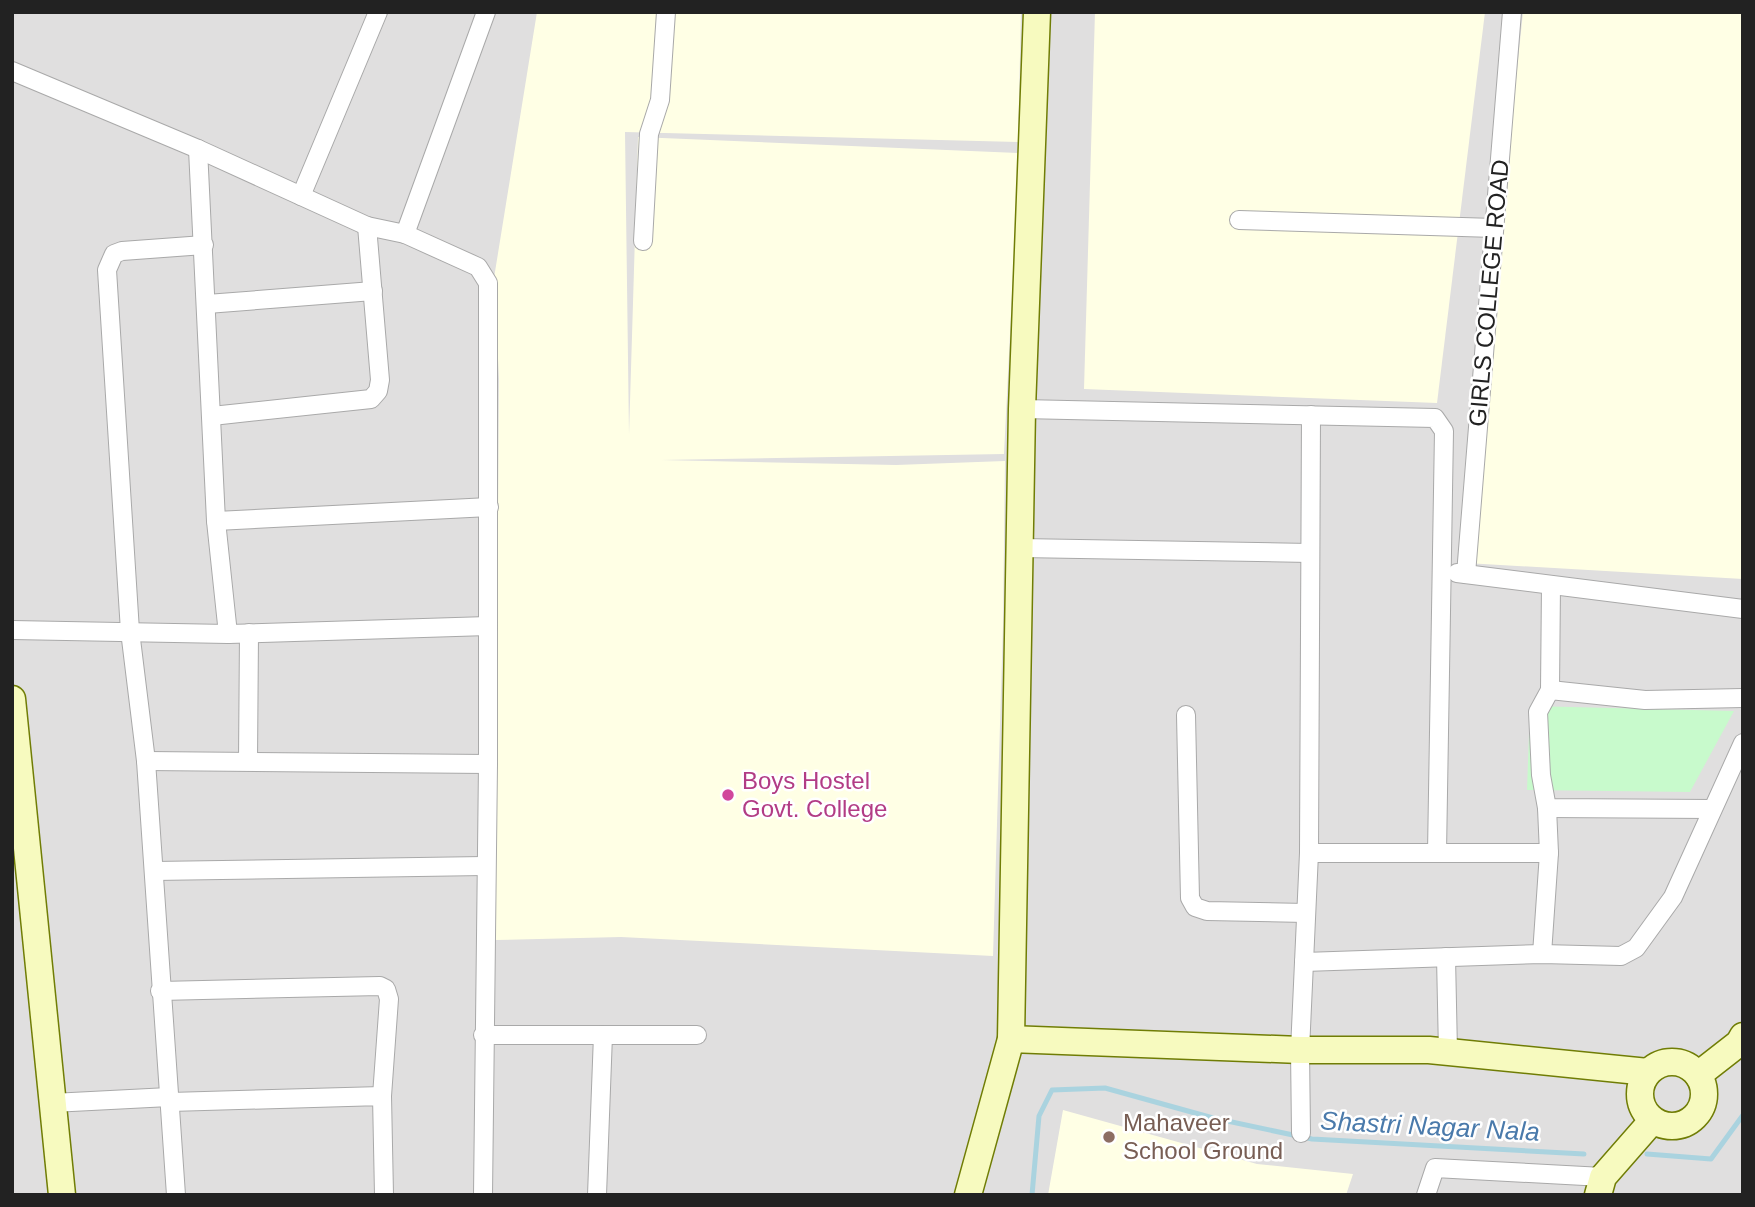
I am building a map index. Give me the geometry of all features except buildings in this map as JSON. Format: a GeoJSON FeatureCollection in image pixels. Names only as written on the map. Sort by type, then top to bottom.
{"type":"FeatureCollection","features":[{"type":"Feature","properties":{"kind":"street"},"geometry":{"type":"LineString","coordinates":[[301,196],[378,12]]}},
{"type":"Feature","properties":{"kind":"street"},"geometry":{"type":"LineString","coordinates":[[405,234],[486,12]]}},
{"type":"Feature","properties":{"kind":"street"},"geometry":{"type":"LineString","coordinates":[[643,241],[649,134],[660,100],[666,12]]}},
{"type":"Feature","properties":{"kind":"street"},"geometry":{"type":"LineString","coordinates":[[968,1195],[1011,1039],[1022,409],[1037,12]]}},
{"type":"Feature","properties":{"kind":"street","name":"GIRLS COLLEGE ROAD"},"geometry":{"type":"LineString","coordinates":[[1466,574],[1512,12]]}},
{"type":"Feature","properties":{"kind":"street"},"geometry":{"type":"LineString","coordinates":[[12,71],[198,149],[367,226],[405,234],[478,267],[490,289],[488,764],[484,866],[482,1195]]}},
{"type":"Feature","properties":{"kind":"street"},"geometry":{"type":"LineString","coordinates":[[198,149],[216,521],[228,634]]}},
{"type":"Feature","properties":{"kind":"street"},"geometry":{"type":"LineString","coordinates":[[1239,220],[1494,228]]}},
{"type":"Feature","properties":{"kind":"street"},"geometry":{"type":"LineString","coordinates":[[212,416],[371,399],[378,391],[380,380],[367,226]]}},
{"type":"Feature","properties":{"kind":"street"},"geometry":{"type":"LineString","coordinates":[[176,1195],[146,761],[130,631],[107,270],[114,254],[122,251],[204,245]]}},
{"type":"Feature","properties":{"kind":"street"},"geometry":{"type":"LineString","coordinates":[[207,304],[373,291]]}},
{"type":"Feature","properties":{"kind":"street"},"geometry":{"type":"LineString","coordinates":[[1022,409],[1435,418],[1444,431],[1437,853]]}},
{"type":"Feature","properties":{"kind":"street"},"geometry":{"type":"LineString","coordinates":[[1301,1133],[1300,1050],[1309,853],[1311,415]]}},
{"type":"Feature","properties":{"kind":"street"},"geometry":{"type":"LineString","coordinates":[[216,521],[489,507]]}},
{"type":"Feature","properties":{"kind":"street"},"geometry":{"type":"LineString","coordinates":[[1020,548],[1310,553]]}},
{"type":"Feature","properties":{"kind":"street"},"geometry":{"type":"LineString","coordinates":[[1443,571],[1743,609]]}},
{"type":"Feature","properties":{"kind":"street"},"geometry":{"type":"LineString","coordinates":[[1542,954],[1549,853],[1538,712],[1550,690],[1551,584]]}},
{"type":"Feature","properties":{"kind":"street"},"geometry":{"type":"LineString","coordinates":[[12,630],[228,634],[488,626]]}},
{"type":"Feature","properties":{"kind":"street"},"geometry":{"type":"LineString","coordinates":[[248,761],[249,633]]}},
{"type":"Feature","properties":{"kind":"street"},"geometry":{"type":"LineString","coordinates":[[1550,690],[1645,700],[1743,698]]}},
{"type":"Feature","properties":{"kind":"street"},"geometry":{"type":"LineString","coordinates":[[12,699],[62,1195]]}},
{"type":"Feature","properties":{"kind":"street"},"geometry":{"type":"LineString","coordinates":[[1186,715],[1191,898],[1195,907],[1207,911],[1306,913]]}},
{"type":"Feature","properties":{"kind":"street"},"geometry":{"type":"LineString","coordinates":[[1304,962],[1542,954],[1621,957],[1636,948],[1673,897],[1743,743]]}},
{"type":"Feature","properties":{"kind":"street"},"geometry":{"type":"LineString","coordinates":[[146,761],[488,764]]}},
{"type":"Feature","properties":{"kind":"street"},"geometry":{"type":"LineString","coordinates":[[1547,808],[1712,809]]}},
{"type":"Feature","properties":{"kind":"street"},"geometry":{"type":"LineString","coordinates":[[1309,853],[1549,853]]}},
{"type":"Feature","properties":{"kind":"street"},"geometry":{"type":"LineString","coordinates":[[154,871],[484,866]]}},
{"type":"Feature","properties":{"kind":"street"},"geometry":{"type":"LineString","coordinates":[[1446,957],[1448,1052]]}},
{"type":"Feature","properties":{"kind":"street"},"geometry":{"type":"LineString","coordinates":[[160,991],[380,986],[386,989],[389,999],[382,1096],[384,1195]]}},
{"type":"Feature","properties":{"kind":"street"},"geometry":{"type":"LineString","coordinates":[[483,1035],[697,1035]]}},
{"type":"Feature","properties":{"kind":"street"},"geometry":{"type":"LineString","coordinates":[[597,1195],[603,1035]]}},
{"type":"Feature","properties":{"kind":"street"},"geometry":{"type":"LineString","coordinates":[[1011,1039],[1300,1050],[1448,1052],[1648,1072]]}},
{"type":"Feature","properties":{"kind":"street"},"geometry":{"type":"LineString","coordinates":[[1698,1075],[1742,1041]]}},
{"type":"Feature","properties":{"kind":"street"},"geometry":{"type":"LineString","coordinates":[[1679,1063],[1698,1075],[1702,1084],[1703,1104],[1691,1121],[1672,1127],[1653,1121],[1645,1113],[1639,1092],[1648,1072],[1657,1065],[1679,1063]]}},
{"type":"Feature","properties":{"kind":"street"},"geometry":{"type":"LineString","coordinates":[[52,1103],[382,1096]]}},
{"type":"Feature","properties":{"kind":"street"},"geometry":{"type":"LineString","coordinates":[[1426,1195],[1435,1168],[1601,1186],[1653,1121]]}},
{"type":"Feature","properties":{"kind":"shaded area"},"geometry":{"type":"Polygon","coordinates":[[[12,12],[1743,12],[1743,1195],[12,1195],[12,12]]]}},
{"type":"Feature","properties":{"kind":"shaded area"},"geometry":{"type":"Polygon","coordinates":[[[537,12],[1021,12],[1018,142],[625,132],[629,435],[638,137],[1019,153],[1004,454],[661,460],[896,465],[1005,461],[993,956],[621,937],[495,940],[499,379],[494,278],[537,12]]]}},
{"type":"Feature","properties":{"kind":"shaded area"},"geometry":{"type":"Polygon","coordinates":[[[1095,12],[1485,12],[1437,403],[1084,389],[1095,12]]]}},
{"type":"Feature","properties":{"kind":"shaded area"},"geometry":{"type":"Polygon","coordinates":[[[1523,12],[1743,12],[1743,579],[1466,563],[1523,12]]]}},
{"type":"Feature","properties":{"kind":"shaded area","name":"Mahaveer School Ground"},"geometry":{"type":"Polygon","coordinates":[[[1063,1110],[1257,1164],[1353,1174],[1346,1195],[1048,1195],[1063,1110]]]}},
{"type":"Feature","properties":{"kind":"green space"},"geometry":{"type":"Polygon","coordinates":[[[1530,706],[1734,711],[1690,792],[1527,790],[1530,706]]]}},
{"type":"Feature","properties":{"kind":"waterway","name":"Shastri Nagar Nala"},"geometry":{"type":"LineString","coordinates":[[1032,1195],[1039,1116],[1052,1090],[1105,1088],[1213,1118],[1312,1139],[1584,1154]]}},
{"type":"Feature","properties":{"kind":"waterway","name":"Shastri Nagar Nala"},"geometry":{"type":"LineString","coordinates":[[1647,1154],[1711,1159],[1743,1115]]}},
{"type":"Feature","properties":{"kind":"place","name":"Boys Hostel Govt. College"},"geometry":{"type":"Point","coordinates":[728,795]}},
{"type":"Feature","properties":{"kind":"place","name":"Mahaveer School Ground"},"geometry":{"type":"Point","coordinates":[1109,1137]}}]}
